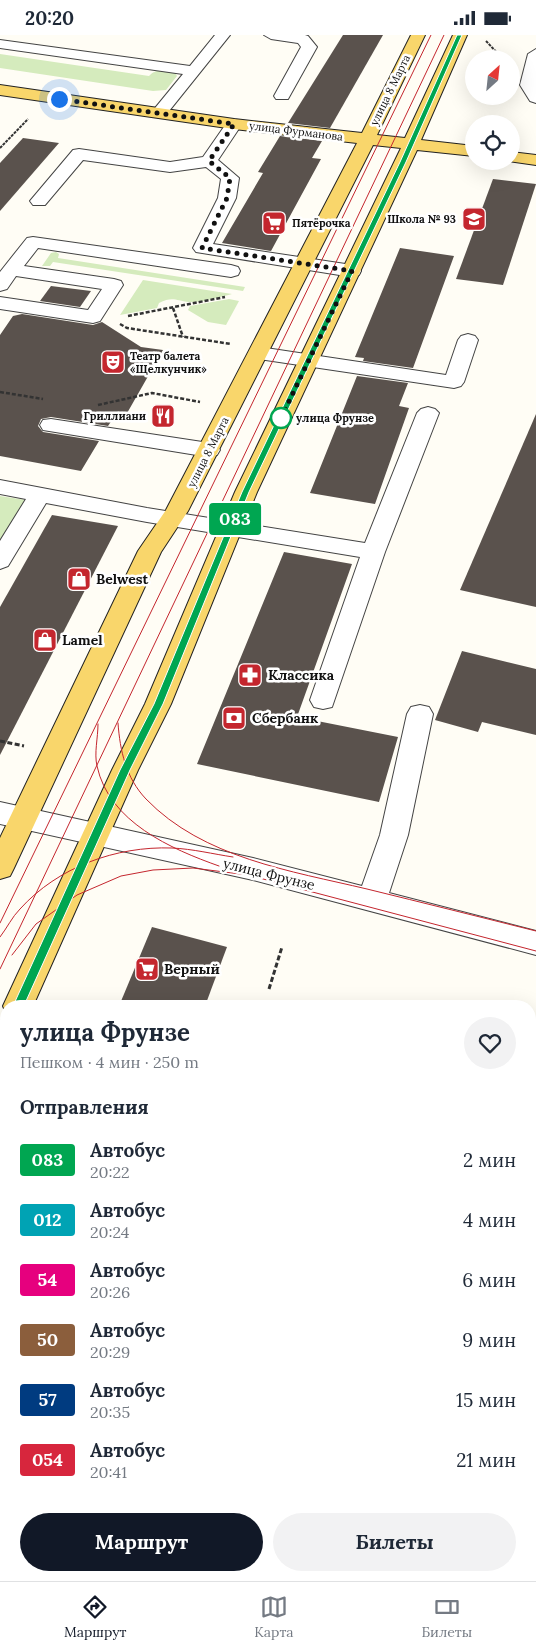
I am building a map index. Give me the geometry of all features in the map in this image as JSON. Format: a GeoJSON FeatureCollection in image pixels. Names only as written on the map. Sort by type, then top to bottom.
{"type":"FeatureCollection","features":[{"type":"Feature","properties":{"kind":"main road","name":"улица 8 Марта"},"geometry":{"type":"LineString","coordinates":[[0,869],[12,815],[150,551],[172,519],[209,450],[418,35]]}},
{"type":"Feature","properties":{"kind":"main road"},"geometry":{"type":"LineString","coordinates":[[21,1000],[158,704],[231,528],[412,143],[460,35]]}},
{"type":"Feature","properties":{"kind":"main road","name":"улица Фурманова"},"geometry":{"type":"LineString","coordinates":[[0,90],[234,124],[465,150]]}},
{"type":"Feature","properties":{"kind":"main road"},"geometry":{"type":"LineString","coordinates":[[520,158],[536,160]]}},
{"type":"Feature","properties":{"kind":"street"},"geometry":{"type":"LineString","coordinates":[[159,113],[223,35]]}},
{"type":"Feature","properties":{"kind":"street"},"geometry":{"type":"LineString","coordinates":[[271,35],[304,37],[309,47],[282,96]]}},
{"type":"Feature","properties":{"kind":"street"},"geometry":{"type":"LineString","coordinates":[[0,44],[193,71]]}},
{"type":"Feature","properties":{"kind":"street"},"geometry":{"type":"LineString","coordinates":[[536,54],[528,85],[536,98]]}},
{"type":"Feature","properties":{"kind":"street"},"geometry":{"type":"LineString","coordinates":[[39,201],[79,155],[170,167],[209,161],[234,124]]}},
{"type":"Feature","properties":{"kind":"street"},"geometry":{"type":"LineString","coordinates":[[209,161],[230,178],[227,198],[202,248],[300,272],[348,279]]}},
{"type":"Feature","properties":{"kind":"street"},"geometry":{"type":"LineString","coordinates":[[0,285],[33,243],[246,273]]}},
{"type":"Feature","properties":{"kind":"street"},"geometry":{"type":"LineString","coordinates":[[0,303],[101,318],[114,285],[12,270]]}},
{"type":"Feature","properties":{"kind":"street"},"geometry":{"type":"LineString","coordinates":[[268,276],[300,272]]}},
{"type":"Feature","properties":{"kind":"street"},"geometry":{"type":"LineString","coordinates":[[258,353],[454,383],[468,340]]}},
{"type":"Feature","properties":{"kind":"street"},"geometry":{"type":"LineString","coordinates":[[323,699],[373,552],[428,413]]}},
{"type":"Feature","properties":{"kind":"street"},"geometry":{"type":"LineString","coordinates":[[51,425],[209,450]]}},
{"type":"Feature","properties":{"kind":"street"},"geometry":{"type":"LineString","coordinates":[[0,487],[172,519],[373,552]]}},
{"type":"Feature","properties":{"kind":"street"},"geometry":{"type":"LineString","coordinates":[[0,561],[39,495]]}},
{"type":"Feature","properties":{"kind":"street"},"geometry":{"type":"LineString","coordinates":[[372,900],[394,835],[420,714]]}},
{"type":"Feature","properties":{"kind":"street","name":"улица Фрунзе"},"geometry":{"type":"LineString","coordinates":[[12,815],[253,869],[536,943]]}},
{"type":"Feature","properties":{"kind":"path"},"geometry":{"type":"LineString","coordinates":[[481,37],[494,50]]}},
{"type":"Feature","properties":{"kind":"path"},"geometry":{"type":"LineString","coordinates":[[0,148],[30,117]]}},
{"type":"Feature","properties":{"kind":"path"},"geometry":{"type":"LineString","coordinates":[[101,318],[234,295]]}},
{"type":"Feature","properties":{"kind":"path"},"geometry":{"type":"LineString","coordinates":[[173,307],[183,337]]}},
{"type":"Feature","properties":{"kind":"path"},"geometry":{"type":"LineString","coordinates":[[101,318],[127,328],[234,344]]}},
{"type":"Feature","properties":{"kind":"path"},"geometry":{"type":"LineString","coordinates":[[0,392],[48,400]]}},
{"type":"Feature","properties":{"kind":"path"},"geometry":{"type":"LineString","coordinates":[[90,405],[152,393],[206,402]]}},
{"type":"Feature","properties":{"kind":"path"},"geometry":{"type":"LineString","coordinates":[[0,741],[33,749]]}},
{"type":"Feature","properties":{"kind":"path"},"geometry":{"type":"LineString","coordinates":[[269,989],[282,947]]}},
{"type":"Feature","properties":{"kind":"green space"},"geometry":{"type":"Polygon","coordinates":[[[0,54],[149,76],[152,73],[161,71],[175,73],[177,76],[166,90],[153,91],[0,68],[0,54]]]}},
{"type":"Feature","properties":{"kind":"green space"},"geometry":{"type":"Polygon","coordinates":[[[56,252],[59,254],[58,258],[245,287],[243,291],[53,262],[50,266],[42,266],[51,253],[56,252]]]}},
{"type":"Feature","properties":{"kind":"green space"},"geometry":{"type":"Polygon","coordinates":[[[143,280],[232,294],[199,302],[168,300],[159,303],[157,308],[120,315],[143,280]]]}},
{"type":"Feature","properties":{"kind":"green space"},"geometry":{"type":"Polygon","coordinates":[[[229,299],[239,301],[226,325],[208,322],[188,310],[190,306],[229,299]]]}},
{"type":"Feature","properties":{"kind":"green space"},"geometry":{"type":"Polygon","coordinates":[[[0,496],[26,500],[0,544],[0,496]]]}},
{"type":"Feature","properties":{"kind":"building"},"geometry":{"type":"Polygon","coordinates":[[[343,35],[383,35],[330,128],[288,123],[343,35]]]}},
{"type":"Feature","properties":{"kind":"building"},"geometry":{"type":"Polygon","coordinates":[[[280,136],[322,141],[312,158],[321,159],[271,251],[222,243],[263,173],[258,172],[280,136]]]}},
{"type":"Feature","properties":{"kind":"building"},"geometry":{"type":"Polygon","coordinates":[[[23,138],[59,143],[0,211],[0,163],[23,138]]]}},
{"type":"Feature","properties":{"kind":"building"},"geometry":{"type":"Polygon","coordinates":[[[493,179],[536,184],[503,285],[456,279],[493,179]]]}},
{"type":"Feature","properties":{"kind":"building"},"geometry":{"type":"Polygon","coordinates":[[[400,248],[454,256],[413,368],[363,361],[364,358],[355,357],[400,248]]]}},
{"type":"Feature","properties":{"kind":"building"},"geometry":{"type":"Polygon","coordinates":[[[51,286],[91,291],[80,307],[40,301],[51,286]]]}},
{"type":"Feature","properties":{"kind":"building"},"geometry":{"type":"Polygon","coordinates":[[[22,314],[93,325],[102,322],[141,347],[163,350],[122,422],[112,420],[108,426],[51,417],[41,419],[38,426],[43,432],[99,441],[81,471],[0,456],[0,335],[13,316],[22,314]]]}},
{"type":"Feature","properties":{"kind":"building"},"geometry":{"type":"Polygon","coordinates":[[[357,376],[408,383],[399,406],[409,408],[375,504],[310,493],[357,376]]]}},
{"type":"Feature","properties":{"kind":"building"},"geometry":{"type":"Polygon","coordinates":[[[536,414],[536,607],[460,590],[536,414]]]}},
{"type":"Feature","properties":{"kind":"building"},"geometry":{"type":"Polygon","coordinates":[[[52,515],[118,526],[0,755],[0,607],[52,515]]]}},
{"type":"Feature","properties":{"kind":"building"},"geometry":{"type":"Polygon","coordinates":[[[284,552],[352,564],[297,717],[398,737],[379,802],[197,764],[284,552]]]}},
{"type":"Feature","properties":{"kind":"building"},"geometry":{"type":"Polygon","coordinates":[[[462,651],[536,669],[536,735],[482,722],[478,732],[435,720],[462,651]]]}},
{"type":"Feature","properties":{"kind":"building"},"geometry":{"type":"Polygon","coordinates":[[[152,927],[227,947],[207,1000],[122,1000],[152,927]]]}},
{"type":"Feature","properties":{"kind":"tram line"},"geometry":{"type":"LineString","coordinates":[[0,923],[431,35]]}},
{"type":"Feature","properties":{"kind":"tram line"},"geometry":{"type":"LineString","coordinates":[[97,765],[444,35]]}},
{"type":"Feature","properties":{"kind":"tram line"},"geometry":{"type":"LineString","coordinates":[[118,723],[120,744],[125,764],[139,791],[169,819],[221,849],[308,876],[536,931]]}},
{"type":"Feature","properties":{"kind":"tram line"},"geometry":{"type":"LineString","coordinates":[[97,765],[98,724]]}},
{"type":"Feature","properties":{"kind":"tram line"},"geometry":{"type":"LineString","coordinates":[[36,893],[97,765]]}},
{"type":"Feature","properties":{"kind":"tram line"},"geometry":{"type":"LineString","coordinates":[[97,765],[104,786],[114,803],[128,818],[162,842],[176,848]]}},
{"type":"Feature","properties":{"kind":"tram line"},"geometry":{"type":"LineString","coordinates":[[36,893],[70,871],[109,855],[151,848],[176,848]]}},
{"type":"Feature","properties":{"kind":"tram line"},"geometry":{"type":"LineString","coordinates":[[176,848],[233,857]]}},
{"type":"Feature","properties":{"kind":"tram line"},"geometry":{"type":"LineString","coordinates":[[176,848],[219,866]]}},
{"type":"Feature","properties":{"kind":"tram line"},"geometry":{"type":"LineString","coordinates":[[12,955],[36,924],[77,895],[121,876],[153,870],[193,868],[248,875],[536,951]]}},
{"type":"Feature","properties":{"kind":"tram line"},"geometry":{"type":"LineString","coordinates":[[0,937],[17,912],[36,893]]}},
{"type":"Feature","properties":{"kind":"tram line"},"geometry":{"type":"LineString","coordinates":[[0,969],[36,893]]}},
{"type":"Feature","properties":{"kind":"bus line","name":"083"},"geometry":{"type":"LineString","coordinates":[[21,1000],[125,770],[158,704],[246,492],[403,162],[460,35]]}},
{"type":"Feature","properties":{"kind":"place","name":"Школа № 93"},"geometry":{"type":"Point","coordinates":[474,219]}},
{"type":"Feature","properties":{"kind":"place","name":"Пятёрочка"},"geometry":{"type":"Point","coordinates":[274,223]}},
{"type":"Feature","properties":{"kind":"place","name":"Театр балета «Щелкунчик»"},"geometry":{"type":"Point","coordinates":[113,362]}},
{"type":"Feature","properties":{"kind":"place","name":"Гриллиани"},"geometry":{"type":"Point","coordinates":[163,416]}},
{"type":"Feature","properties":{"kind":"place","name":"улица Фрунзе"},"geometry":{"type":"Point","coordinates":[281,418]}},
{"type":"Feature","properties":{"kind":"place","name":"Belwest"},"geometry":{"type":"Point","coordinates":[79,579]}},
{"type":"Feature","properties":{"kind":"place","name":"Lamel"},"geometry":{"type":"Point","coordinates":[45,640]}},
{"type":"Feature","properties":{"kind":"place","name":"Классика"},"geometry":{"type":"Point","coordinates":[250,675]}},
{"type":"Feature","properties":{"kind":"place","name":"Сбербанк"},"geometry":{"type":"Point","coordinates":[234,718]}},
{"type":"Feature","properties":{"kind":"place","name":"Верный"},"geometry":{"type":"Point","coordinates":[147,969]}},
{"type":"Feature","properties":{"kind":"route"},"geometry":{"type":"LineString","coordinates":[[59,99],[234,124],[209,161],[230,178],[227,198],[202,248],[352,271],[279,422],[281,418]]}}]}
